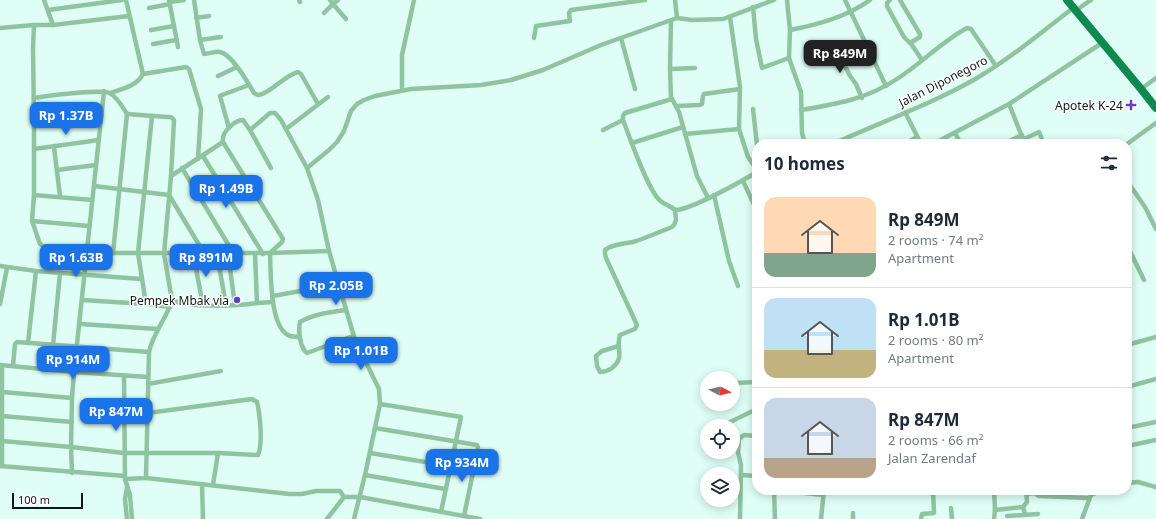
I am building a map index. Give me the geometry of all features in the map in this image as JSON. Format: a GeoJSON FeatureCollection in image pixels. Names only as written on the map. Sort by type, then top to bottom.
{"type":"FeatureCollection","features":[{"type":"Feature","properties":{"kind":"highway"},"geometry":{"type":"LineString","coordinates":[[1067,0],[1142,89],[1156,108]]}},
{"type":"Feature","properties":{"kind":"street"},"geometry":{"type":"LineString","coordinates":[[44,0],[53,25]]}},
{"type":"Feature","properties":{"kind":"street"},"geometry":{"type":"LineString","coordinates":[[48,10],[122,0]]}},
{"type":"Feature","properties":{"kind":"street"},"geometry":{"type":"LineString","coordinates":[[110,93],[133,85],[141,78],[143,74],[126,0]]}},
{"type":"Feature","properties":{"kind":"street"},"geometry":{"type":"LineString","coordinates":[[149,8],[184,0]]}},
{"type":"Feature","properties":{"kind":"street"},"geometry":{"type":"LineString","coordinates":[[194,0],[200,40],[204,54],[221,52],[227,56],[237,67],[254,93],[261,95],[290,75],[298,72],[301,74],[318,104]]}},
{"type":"Feature","properties":{"kind":"street"},"geometry":{"type":"LineString","coordinates":[[324,12],[332,2],[338,0]]}},
{"type":"Feature","properties":{"kind":"street"},"geometry":{"type":"LineString","coordinates":[[402,90],[402,55],[414,0]]}},
{"type":"Feature","properties":{"kind":"street"},"geometry":{"type":"LineString","coordinates":[[534,38],[536,26],[570,21],[569,13],[571,10],[645,0]]}},
{"type":"Feature","properties":{"kind":"street"},"geometry":{"type":"LineString","coordinates":[[675,0],[677,18]]}},
{"type":"Feature","properties":{"kind":"street"},"geometry":{"type":"LineString","coordinates":[[307,168],[337,142],[344,131],[351,111],[357,104],[374,96],[402,90],[481,85],[511,80],[543,70],[600,45],[677,18],[692,20],[723,19],[753,8],[758,3],[774,0]]}},
{"type":"Feature","properties":{"kind":"street"},"geometry":{"type":"LineString","coordinates":[[788,0],[790,30],[789,58],[801,92],[802,133],[804,139]]}},
{"type":"Feature","properties":{"kind":"street"},"geometry":{"type":"LineString","coordinates":[[845,0],[886,86]]}},
{"type":"Feature","properties":{"kind":"street"},"geometry":{"type":"LineString","coordinates":[[790,30],[819,24],[850,12],[870,0]]}},
{"type":"Feature","properties":{"kind":"street"},"geometry":{"type":"LineString","coordinates":[[890,0],[887,3],[887,6],[904,37],[922,60]]}},
{"type":"Feature","properties":{"kind":"street"},"geometry":{"type":"LineString","coordinates":[[900,0],[920,34],[920,37],[910,43]]}},
{"type":"Feature","properties":{"kind":"street","name":"Jalan Diponegoro"},"geometry":{"type":"LineString","coordinates":[[844,139],[958,88],[996,66],[1074,10],[1091,0]]}},
{"type":"Feature","properties":{"kind":"street"},"geometry":{"type":"LineString","coordinates":[[170,2],[178,47]]}},
{"type":"Feature","properties":{"kind":"street"},"geometry":{"type":"LineString","coordinates":[[332,2],[346,19]]}},
{"type":"Feature","properties":{"kind":"street"},"geometry":{"type":"LineString","coordinates":[[753,8],[756,39],[762,68],[789,58]]}},
{"type":"Feature","properties":{"kind":"street"},"geometry":{"type":"LineString","coordinates":[[0,28],[53,25],[130,16]]}},
{"type":"Feature","properties":{"kind":"street"},"geometry":{"type":"LineString","coordinates":[[196,18],[209,16]]}},
{"type":"Feature","properties":{"kind":"street"},"geometry":{"type":"LineString","coordinates":[[730,17],[740,89],[739,129],[748,157],[752,163]]}},
{"type":"Feature","properties":{"kind":"street"},"geometry":{"type":"LineString","coordinates":[[671,21],[670,93],[686,134],[697,176],[708,198]]}},
{"type":"Feature","properties":{"kind":"street"},"geometry":{"type":"LineString","coordinates":[[34,25],[34,195],[32,221],[40,244],[43,246],[113,253],[262,254],[329,251]]}},
{"type":"Feature","properties":{"kind":"street"},"geometry":{"type":"LineString","coordinates":[[151,30],[174,26]]}},
{"type":"Feature","properties":{"kind":"street"},"geometry":{"type":"LineString","coordinates":[[801,110],[844,103],[862,98],[899,78],[951,36],[969,28],[996,66]]}},
{"type":"Feature","properties":{"kind":"street"},"geometry":{"type":"LineString","coordinates":[[200,40],[221,37]]}},
{"type":"Feature","properties":{"kind":"street"},"geometry":{"type":"LineString","coordinates":[[621,38],[635,89]]}},
{"type":"Feature","properties":{"kind":"street"},"geometry":{"type":"LineString","coordinates":[[153,44],[176,40]]}},
{"type":"Feature","properties":{"kind":"street"},"geometry":{"type":"LineString","coordinates":[[943,139],[1009,104],[1102,43]]}},
{"type":"Feature","properties":{"kind":"street"},"geometry":{"type":"LineString","coordinates":[[834,44],[862,98]]}},
{"type":"Feature","properties":{"kind":"street"},"geometry":{"type":"LineString","coordinates":[[143,74],[186,67],[189,69],[201,109],[200,157],[262,254]]}},
{"type":"Feature","properties":{"kind":"street"},"geometry":{"type":"LineString","coordinates":[[218,76],[237,67]]}},
{"type":"Feature","properties":{"kind":"street"},"geometry":{"type":"LineString","coordinates":[[670,69],[695,68]]}},
{"type":"Feature","properties":{"kind":"street"},"geometry":{"type":"LineString","coordinates":[[1142,89],[1156,78]]}},
{"type":"Feature","properties":{"kind":"street"},"geometry":{"type":"LineString","coordinates":[[229,128],[220,96],[249,85]]}},
{"type":"Feature","properties":{"kind":"street"},"geometry":{"type":"LineString","coordinates":[[676,106],[700,105],[702,104],[702,96],[704,94],[740,89]]}},
{"type":"Feature","properties":{"kind":"street"},"geometry":{"type":"LineString","coordinates":[[34,98],[104,91],[110,93],[127,114],[113,253]]}},
{"type":"Feature","properties":{"kind":"street"},"geometry":{"type":"LineString","coordinates":[[72,473],[72,398],[74,372],[78,347],[104,91]]}},
{"type":"Feature","properties":{"kind":"street"},"geometry":{"type":"LineString","coordinates":[[286,129],[328,96]]}},
{"type":"Feature","properties":{"kind":"street"},"geometry":{"type":"LineString","coordinates":[[619,346],[602,351],[596,356],[597,366],[600,372],[606,372],[618,363],[620,358],[620,335],[635,329],[637,325],[604,254],[605,250],[612,246],[620,246],[672,227],[675,223],[675,210],[670,205],[662,202],[655,196],[641,167],[623,120],[623,116],[625,113],[672,99]]}},
{"type":"Feature","properties":{"kind":"street"},"geometry":{"type":"LineString","coordinates":[[1009,104],[1023,137]]}},
{"type":"Feature","properties":{"kind":"street"},"geometry":{"type":"LineString","coordinates":[[753,109],[756,139]]}},
{"type":"Feature","properties":{"kind":"street"},"geometry":{"type":"LineString","coordinates":[[905,112],[917,137],[914,139]]}},
{"type":"Feature","properties":{"kind":"street"},"geometry":{"type":"LineString","coordinates":[[250,130],[270,113],[275,113],[286,129],[307,168],[318,200],[329,251],[354,336],[378,389],[380,404],[354,519]]}},
{"type":"Feature","properties":{"kind":"street"},"geometry":{"type":"LineString","coordinates":[[127,114],[171,117],[174,120],[164,254],[172,300],[170,307],[151,344],[149,352],[146,478]]}},
{"type":"Feature","properties":{"kind":"street"},"geometry":{"type":"LineString","coordinates":[[34,124],[102,115]]}},
{"type":"Feature","properties":{"kind":"street"},"geometry":{"type":"LineString","coordinates":[[146,304],[138,253],[152,116]]}},
{"type":"Feature","properties":{"kind":"street"},"geometry":{"type":"LineString","coordinates":[[270,253],[282,242],[283,239],[223,142],[223,135],[229,128],[243,120],[271,168]]}},
{"type":"Feature","properties":{"kind":"street"},"geometry":{"type":"LineString","coordinates":[[603,130],[623,120]]}},
{"type":"Feature","properties":{"kind":"street"},"geometry":{"type":"LineString","coordinates":[[1132,140],[1156,123]]}},
{"type":"Feature","properties":{"kind":"street"},"geometry":{"type":"LineString","coordinates":[[632,143],[683,127]]}},
{"type":"Feature","properties":{"kind":"street"},"geometry":{"type":"LineString","coordinates":[[686,134],[739,129]]}},
{"type":"Feature","properties":{"kind":"street"},"geometry":{"type":"LineString","coordinates":[[1017,139],[1039,132],[1042,139]]}},
{"type":"Feature","properties":{"kind":"street"},"geometry":{"type":"LineString","coordinates":[[955,133],[958,139]]}},
{"type":"Feature","properties":{"kind":"street"},"geometry":{"type":"LineString","coordinates":[[34,149],[99,140]]}},
{"type":"Feature","properties":{"kind":"street"},"geometry":{"type":"LineString","coordinates":[[171,176],[223,142]]}},
{"type":"Feature","properties":{"kind":"street"},"geometry":{"type":"LineString","coordinates":[[54,146],[60,196]]}},
{"type":"Feature","properties":{"kind":"street"},"geometry":{"type":"LineString","coordinates":[[57,170],[96,165]]}},
{"type":"Feature","properties":{"kind":"street"},"geometry":{"type":"LineString","coordinates":[[182,168],[231,254],[234,305]]}},
{"type":"Feature","properties":{"kind":"street"},"geometry":{"type":"LineString","coordinates":[[675,210],[708,198],[743,181],[752,175]]}},
{"type":"Feature","properties":{"kind":"street"},"geometry":{"type":"LineString","coordinates":[[743,181],[752,200]]}},
{"type":"Feature","properties":{"kind":"street"},"geometry":{"type":"LineString","coordinates":[[94,186],[169,195]]}},
{"type":"Feature","properties":{"kind":"street"},"geometry":{"type":"LineString","coordinates":[[1132,188],[1145,207],[1156,229]]}},
{"type":"Feature","properties":{"kind":"street"},"geometry":{"type":"LineString","coordinates":[[34,195],[60,196],[92,200]]}},
{"type":"Feature","properties":{"kind":"street"},"geometry":{"type":"LineString","coordinates":[[169,195],[204,253]]}},
{"type":"Feature","properties":{"kind":"street"},"geometry":{"type":"LineString","coordinates":[[714,195],[729,261],[738,286]]}},
{"type":"Feature","properties":{"kind":"street"},"geometry":{"type":"LineString","coordinates":[[32,221],[90,226]]}},
{"type":"Feature","properties":{"kind":"street"},"geometry":{"type":"LineString","coordinates":[[193,253],[203,305]]}},
{"type":"Feature","properties":{"kind":"street"},"geometry":{"type":"LineString","coordinates":[[270,253],[273,302],[277,320],[281,329],[289,336],[299,337]]}},
{"type":"Feature","properties":{"kind":"street"},"geometry":{"type":"LineString","coordinates":[[217,254],[226,305]]}},
{"type":"Feature","properties":{"kind":"street"},"geometry":{"type":"LineString","coordinates":[[255,254],[257,303]]}},
{"type":"Feature","properties":{"kind":"street"},"geometry":{"type":"LineString","coordinates":[[1132,255],[1144,280]]}},
{"type":"Feature","properties":{"kind":"street"},"geometry":{"type":"LineString","coordinates":[[0,266],[36,271],[141,279]]}},
{"type":"Feature","properties":{"kind":"street"},"geometry":{"type":"LineString","coordinates":[[0,304],[7,268]]}},
{"type":"Feature","properties":{"kind":"street"},"geometry":{"type":"LineString","coordinates":[[28,343],[36,271]]}},
{"type":"Feature","properties":{"kind":"street"},"geometry":{"type":"LineString","coordinates":[[53,345],[60,273]]}},
{"type":"Feature","properties":{"kind":"street"},"geometry":{"type":"LineString","coordinates":[[273,296],[339,284]]}},
{"type":"Feature","properties":{"kind":"street"},"geometry":{"type":"LineString","coordinates":[[82,300],[170,307]]}},
{"type":"Feature","properties":{"kind":"street"},"geometry":{"type":"LineString","coordinates":[[172,300],[182,304],[203,305],[234,305],[273,302]]}},
{"type":"Feature","properties":{"kind":"street"},"geometry":{"type":"LineString","coordinates":[[346,310],[314,316],[300,322],[299,337],[302,341],[304,351],[307,353],[354,336]]}},
{"type":"Feature","properties":{"kind":"street"},"geometry":{"type":"LineString","coordinates":[[80,324],[158,329]]}},
{"type":"Feature","properties":{"kind":"street"},"geometry":{"type":"LineString","coordinates":[[1132,344],[1156,337]]}},
{"type":"Feature","properties":{"kind":"street"},"geometry":{"type":"LineString","coordinates":[[13,366],[15,344],[17,342],[149,352]]}},
{"type":"Feature","properties":{"kind":"street"},"geometry":{"type":"LineString","coordinates":[[148,377],[1,365],[1,466],[125,478],[146,478],[289,494],[302,494],[316,491],[340,491],[344,498]]}},
{"type":"Feature","properties":{"kind":"street"},"geometry":{"type":"LineString","coordinates":[[148,384],[221,371]]}},
{"type":"Feature","properties":{"kind":"street"},"geometry":{"type":"LineString","coordinates":[[124,376],[125,478],[130,496],[132,519]]}},
{"type":"Feature","properties":{"kind":"street"},"geometry":{"type":"LineString","coordinates":[[1132,385],[1156,379]]}},
{"type":"Feature","properties":{"kind":"street"},"geometry":{"type":"LineString","coordinates":[[740,383],[752,382]]}},
{"type":"Feature","properties":{"kind":"street"},"geometry":{"type":"LineString","coordinates":[[2,392],[72,398]]}},
{"type":"Feature","properties":{"kind":"street"},"geometry":{"type":"LineString","coordinates":[[2,441],[124,453],[218,453],[258,455],[260,439],[257,402],[252,399],[148,413]]}},
{"type":"Feature","properties":{"kind":"street"},"geometry":{"type":"LineString","coordinates":[[380,404],[460,416],[461,418],[441,512]]}},
{"type":"Feature","properties":{"kind":"street"},"geometry":{"type":"LineString","coordinates":[[736,419],[752,411]]}},
{"type":"Feature","properties":{"kind":"street"},"geometry":{"type":"LineString","coordinates":[[2,416],[72,422]]}},
{"type":"Feature","properties":{"kind":"street"},"geometry":{"type":"LineString","coordinates":[[1132,427],[1156,422]]}},
{"type":"Feature","properties":{"kind":"street"},"geometry":{"type":"LineString","coordinates":[[375,428],[478,446],[464,516]]}},
{"type":"Feature","properties":{"kind":"street"},"geometry":{"type":"LineString","coordinates":[[740,519],[741,464],[738,452],[739,439],[744,435],[752,436]]}},
{"type":"Feature","properties":{"kind":"street"},"geometry":{"type":"LineString","coordinates":[[1132,445],[1156,440]]}},
{"type":"Feature","properties":{"kind":"street"},"geometry":{"type":"LineString","coordinates":[[370,452],[450,466]]}},
{"type":"Feature","properties":{"kind":"street"},"geometry":{"type":"LineString","coordinates":[[213,485],[218,453]]}},
{"type":"Feature","properties":{"kind":"street"},"geometry":{"type":"LineString","coordinates":[[365,475],[445,489]]}},
{"type":"Feature","properties":{"kind":"street"},"geometry":{"type":"LineString","coordinates":[[741,475],[752,476]]}},
{"type":"Feature","properties":{"kind":"street"},"geometry":{"type":"LineString","coordinates":[[1132,483],[1138,482],[1156,487]]}},
{"type":"Feature","properties":{"kind":"street"},"geometry":{"type":"LineString","coordinates":[[202,484],[203,519]]}},
{"type":"Feature","properties":{"kind":"street"},"geometry":{"type":"LineString","coordinates":[[127,487],[127,519]]}},
{"type":"Feature","properties":{"kind":"street"},"geometry":{"type":"LineString","coordinates":[[774,495],[774,519]]}},
{"type":"Feature","properties":{"kind":"street"},"geometry":{"type":"LineString","coordinates":[[821,519],[824,495]]}},
{"type":"Feature","properties":{"kind":"street"},"geometry":{"type":"LineString","coordinates":[[921,519],[922,514],[924,513],[934,513],[933,495]]}},
{"type":"Feature","properties":{"kind":"street"},"geometry":{"type":"LineString","coordinates":[[994,495],[994,519]]}},
{"type":"Feature","properties":{"kind":"street"},"geometry":{"type":"LineString","coordinates":[[1025,514],[1024,507],[1026,505],[1026,495]]}},
{"type":"Feature","properties":{"kind":"street"},"geometry":{"type":"LineString","coordinates":[[1058,495],[1089,498]]}},
{"type":"Feature","properties":{"kind":"street"},"geometry":{"type":"LineString","coordinates":[[1082,519],[1089,498],[1092,495]]}},
{"type":"Feature","properties":{"kind":"street"},"geometry":{"type":"LineString","coordinates":[[327,519],[344,498],[360,496],[441,512],[452,517],[464,516],[480,519]]}},
{"type":"Feature","properties":{"kind":"street"},"geometry":{"type":"LineString","coordinates":[[995,510],[1024,507]]}},
{"type":"Feature","properties":{"kind":"street"},"geometry":{"type":"LineString","coordinates":[[951,508],[952,519]]}},
{"type":"Feature","properties":{"kind":"street"},"geometry":{"type":"LineString","coordinates":[[853,513],[853,519]]}},
{"type":"Feature","properties":{"kind":"street"},"geometry":{"type":"LineString","coordinates":[[1007,516],[1038,514]]}},
{"type":"Feature","properties":{"kind":"place","name":"Apotek K-24"},"geometry":{"type":"Point","coordinates":[1131,105]}},
{"type":"Feature","properties":{"kind":"place","name":"Pempek Mbak via"},"geometry":{"type":"Point","coordinates":[237,300]}}]}
